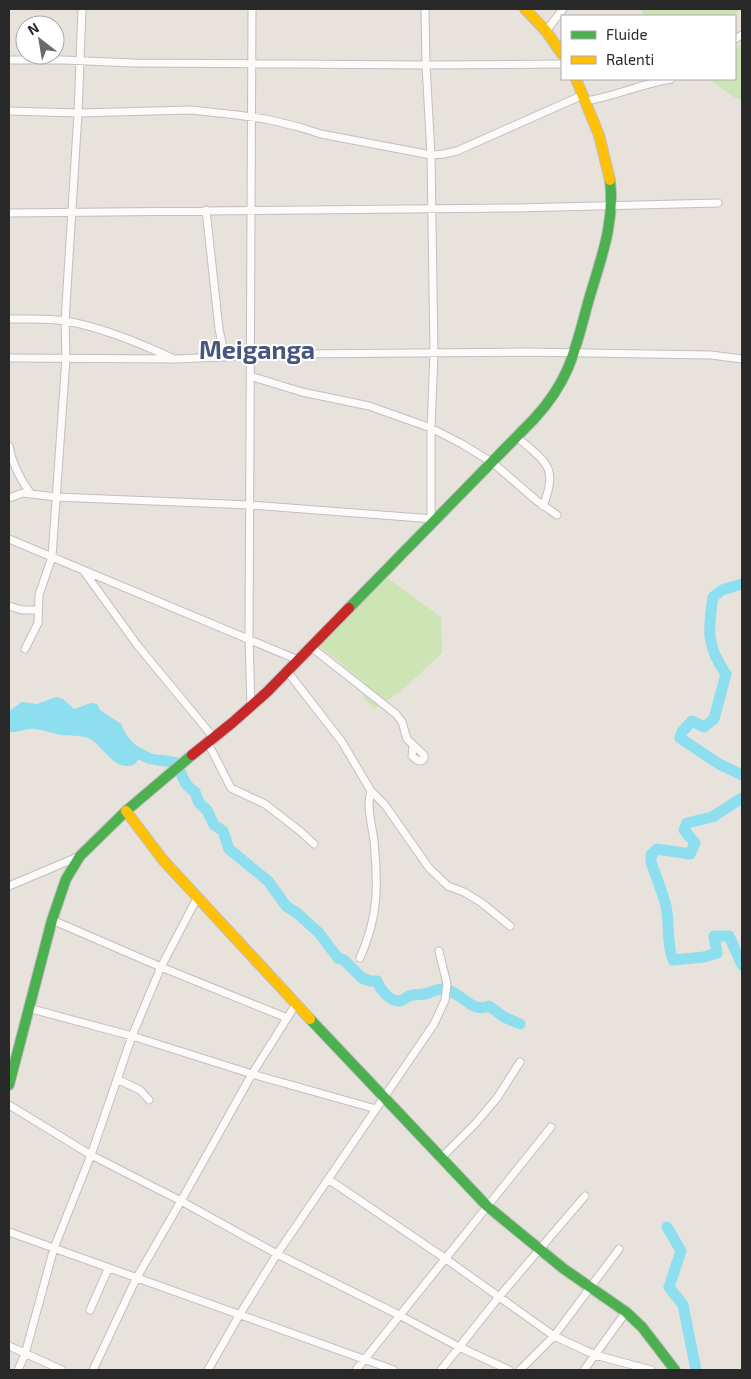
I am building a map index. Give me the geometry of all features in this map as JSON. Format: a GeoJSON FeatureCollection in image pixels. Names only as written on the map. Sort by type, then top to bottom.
{"type":"FeatureCollection","features":[{"type":"Feature","properties":{"kind":"street"},"geometry":{"type":"LineString","coordinates":[[25,649],[36,629],[39,596],[52,557],[66,358],[65,321],[70,212],[78,112],[82,9]]}},
{"type":"Feature","properties":{"kind":"street"},"geometry":{"type":"LineString","coordinates":[[251,707],[249,638],[252,9]]}},
{"type":"Feature","properties":{"kind":"street"},"geometry":{"type":"LineString","coordinates":[[426,9],[426,65],[432,209],[434,353],[431,428],[434,519]]}},
{"type":"Feature","properties":{"kind":"street"},"geometry":{"type":"LineString","coordinates":[[525,9],[546,31],[561,53]]}},
{"type":"Feature","properties":{"kind":"street"},"geometry":{"type":"LineString","coordinates":[[546,31],[563,9]]}},
{"type":"Feature","properties":{"kind":"street"},"geometry":{"type":"LineString","coordinates":[[9,60],[252,64],[561,64]]}},
{"type":"Feature","properties":{"kind":"street"},"geometry":{"type":"LineString","coordinates":[[9,1085],[52,920],[66,879],[80,856],[126,811],[251,707],[434,519],[492,463],[543,410],[560,387],[574,353],[606,241],[612,206],[609,175],[602,147],[585,98],[576,80]]}},
{"type":"Feature","properties":{"kind":"street"},"geometry":{"type":"LineString","coordinates":[[9,110],[78,112],[191,110],[252,117],[299,127],[321,134],[430,155],[457,151],[585,98],[619,94],[648,83],[665,80]]}},
{"type":"Feature","properties":{"kind":"street"},"geometry":{"type":"LineString","coordinates":[[9,213],[432,209],[718,203]]}},
{"type":"Feature","properties":{"kind":"street"},"geometry":{"type":"LineString","coordinates":[[206,210],[219,329],[225,357]]}},
{"type":"Feature","properties":{"kind":"street"},"geometry":{"type":"LineString","coordinates":[[9,318],[65,321],[110,334],[176,360]]}},
{"type":"Feature","properties":{"kind":"street"},"geometry":{"type":"LineString","coordinates":[[9,358],[176,360],[250,356],[574,353],[710,356],[742,359]]}},
{"type":"Feature","properties":{"kind":"street"},"geometry":{"type":"LineString","coordinates":[[250,376],[302,392],[369,406],[431,428],[462,444],[492,463],[543,506],[557,515]]}},
{"type":"Feature","properties":{"kind":"street"},"geometry":{"type":"LineString","coordinates":[[517,437],[538,456],[549,470],[551,483],[543,506]]}},
{"type":"Feature","properties":{"kind":"street"},"geometry":{"type":"LineString","coordinates":[[9,446],[15,468],[31,494]]}},
{"type":"Feature","properties":{"kind":"street"},"geometry":{"type":"LineString","coordinates":[[9,498],[23,493],[56,497],[250,505],[434,519]]}},
{"type":"Feature","properties":{"kind":"street"},"geometry":{"type":"LineString","coordinates":[[9,539],[298,660]]}},
{"type":"Feature","properties":{"kind":"street"},"geometry":{"type":"LineString","coordinates":[[83,570],[138,646],[211,740],[231,788],[265,804],[314,844]]}},
{"type":"Feature","properties":{"kind":"street"},"geometry":{"type":"LineString","coordinates":[[9,606],[22,610],[38,610]]}},
{"type":"Feature","properties":{"kind":"street"},"geometry":{"type":"LineString","coordinates":[[311,647],[396,714],[402,722],[407,739],[413,746]]}},
{"type":"Feature","properties":{"kind":"street"},"geometry":{"type":"LineString","coordinates":[[287,671],[349,752],[371,791],[385,805],[430,868],[448,886],[464,892],[482,903],[510,926]]}},
{"type":"Feature","properties":{"kind":"street"},"geometry":{"type":"LineString","coordinates":[[360,958],[371,929],[377,899],[377,875],[369,805],[371,791]]}},
{"type":"Feature","properties":{"kind":"street"},"geometry":{"type":"LineString","coordinates":[[126,811],[163,860],[197,898],[440,1159],[487,1206],[591,1288],[626,1312],[642,1327],[675,1370]]}},
{"type":"Feature","properties":{"kind":"street"},"geometry":{"type":"LineString","coordinates":[[9,886],[80,856]]}},
{"type":"Feature","properties":{"kind":"street"},"geometry":{"type":"LineString","coordinates":[[18,1370],[25,1354],[54,1248],[92,1155],[132,1036],[161,967],[197,898]]}},
{"type":"Feature","properties":{"kind":"street"},"geometry":{"type":"LineString","coordinates":[[52,920],[287,1018]]}},
{"type":"Feature","properties":{"kind":"street"},"geometry":{"type":"LineString","coordinates":[[208,1370],[276,1254],[434,1024],[445,1000],[447,979],[439,951]]}},
{"type":"Feature","properties":{"kind":"street"},"geometry":{"type":"LineString","coordinates":[[93,1370],[136,1278],[182,1201],[252,1074],[296,1004]]}},
{"type":"Feature","properties":{"kind":"street"},"geometry":{"type":"LineString","coordinates":[[28,1008],[132,1036],[252,1074],[376,1109]]}},
{"type":"Feature","properties":{"kind":"street"},"geometry":{"type":"LineString","coordinates":[[440,1159],[475,1124],[497,1098],[520,1062]]}},
{"type":"Feature","properties":{"kind":"street"},"geometry":{"type":"LineString","coordinates":[[117,1079],[140,1090],[149,1100]]}},
{"type":"Feature","properties":{"kind":"street"},"geometry":{"type":"LineString","coordinates":[[9,1104],[92,1155],[182,1201],[276,1254],[401,1316],[459,1348],[509,1370]]}},
{"type":"Feature","properties":{"kind":"street"},"geometry":{"type":"LineString","coordinates":[[356,1370],[552,1127]]}},
{"type":"Feature","properties":{"kind":"street"},"geometry":{"type":"LineString","coordinates":[[328,1179],[446,1259],[498,1298],[554,1336],[595,1355],[651,1370]]}},
{"type":"Feature","properties":{"kind":"street"},"geometry":{"type":"LineString","coordinates":[[441,1370],[539,1248],[585,1196]]}},
{"type":"Feature","properties":{"kind":"street"},"geometry":{"type":"LineString","coordinates":[[9,1232],[394,1370]]}},
{"type":"Feature","properties":{"kind":"street"},"geometry":{"type":"LineString","coordinates":[[520,1370],[554,1336],[619,1248]]}},
{"type":"Feature","properties":{"kind":"street"},"geometry":{"type":"LineString","coordinates":[[90,1310],[108,1268]]}},
{"type":"Feature","properties":{"kind":"street"},"geometry":{"type":"LineString","coordinates":[[584,1370],[626,1312]]}},
{"type":"Feature","properties":{"kind":"street"},"geometry":{"type":"LineString","coordinates":[[9,1346],[62,1370]]}},
{"type":"Feature","properties":{"kind":"green space"},"geometry":{"type":"Polygon","coordinates":[[[640,9],[741,9],[733,15],[644,15],[640,9]]]}},
{"type":"Feature","properties":{"kind":"green space"},"geometry":{"type":"Polygon","coordinates":[[[742,43],[742,100],[732,96],[710,80],[736,80],[736,48],[742,43]]]}},
{"type":"Feature","properties":{"kind":"green space"},"geometry":{"type":"Polygon","coordinates":[[[379,572],[441,617],[442,653],[400,692],[374,709],[363,697],[365,683],[312,640],[379,572]]]}},
{"type":"Feature","properties":{"kind":"water"},"geometry":{"type":"Polygon","coordinates":[[[56,697],[63,699],[74,709],[91,703],[97,704],[100,710],[121,724],[127,736],[140,750],[138,761],[128,766],[122,765],[111,759],[98,745],[85,737],[61,735],[35,729],[9,732],[9,711],[22,702],[37,704],[56,697]]]}},
{"type":"Feature","properties":{"kind":"waterway"},"geometry":{"type":"LineString","coordinates":[[742,584],[722,590],[713,597],[710,637],[715,655],[726,674],[714,719],[704,727],[692,721],[682,732],[680,738],[719,764],[742,775]]}},
{"type":"Feature","properties":{"kind":"waterway"},"geometry":{"type":"LineString","coordinates":[[128,747],[151,759],[177,763],[185,783],[195,792],[199,803],[207,810],[214,825],[223,831],[229,849],[268,881],[286,906],[297,913],[319,933],[338,958],[344,960],[362,978],[377,981],[388,997],[400,1001],[411,995],[425,994],[444,989],[477,1007],[489,1006],[504,1017],[520,1024]]}},
{"type":"Feature","properties":{"kind":"waterway"},"geometry":{"type":"LineString","coordinates":[[742,798],[712,817],[687,823],[684,830],[695,843],[690,854],[657,849],[651,855],[651,862],[666,906],[673,960],[704,957],[717,953],[714,936],[729,936],[742,965]]}},
{"type":"Feature","properties":{"kind":"waterway"},"geometry":{"type":"LineString","coordinates":[[667,1227],[681,1251],[669,1287],[683,1305],[696,1370]]}},
{"type":"Feature","properties":{"kind":"traffic: fast"},"geometry":{"type":"LineString","coordinates":[[349,608],[534,419],[564,377],[575,348],[606,241],[611,211],[610,180]]}},
{"type":"Feature","properties":{"kind":"traffic: fast"},"geometry":{"type":"LineString","coordinates":[[9,1085],[52,920],[66,879],[80,856],[126,811],[192,755]]}},
{"type":"Feature","properties":{"kind":"traffic: fast"},"geometry":{"type":"LineString","coordinates":[[310,1019],[487,1206],[564,1269],[626,1312],[642,1327],[675,1370]]}},
{"type":"Feature","properties":{"kind":"traffic: slow"},"geometry":{"type":"LineString","coordinates":[[525,9],[546,31],[561,53]]}},
{"type":"Feature","properties":{"kind":"traffic: slow"},"geometry":{"type":"LineString","coordinates":[[576,80],[599,135],[610,180]]}},
{"type":"Feature","properties":{"kind":"traffic: slow"},"geometry":{"type":"LineString","coordinates":[[126,811],[163,860],[310,1019]]}},
{"type":"Feature","properties":{"kind":"traffic: jam"},"geometry":{"type":"LineString","coordinates":[[192,755],[267,692],[349,608]]}},
{"type":"Feature","properties":{"kind":"district","name":"Meiganga"},"geometry":{"type":"Point","coordinates":[257,350]}}]}
